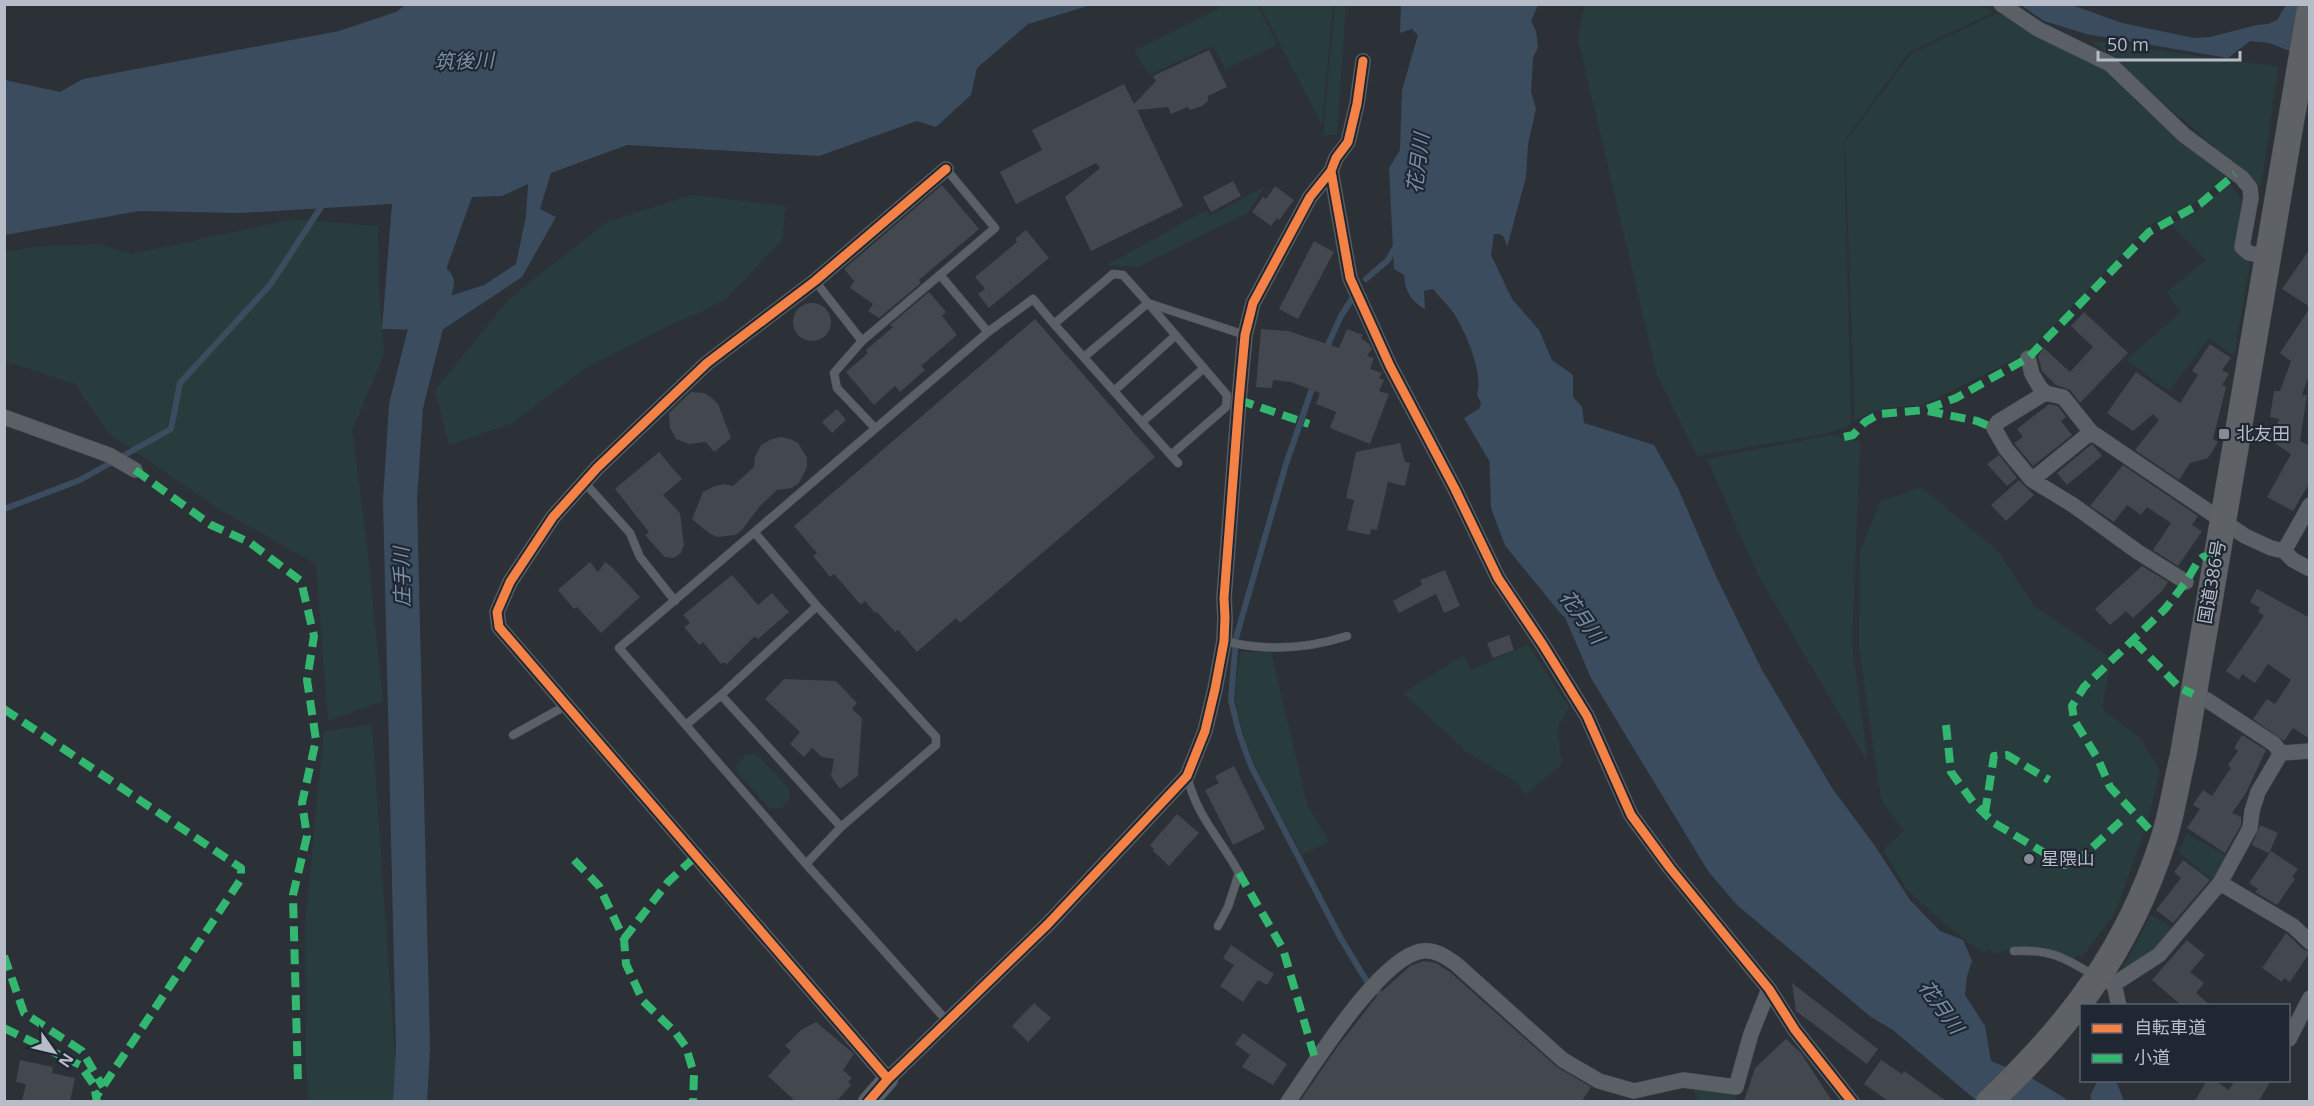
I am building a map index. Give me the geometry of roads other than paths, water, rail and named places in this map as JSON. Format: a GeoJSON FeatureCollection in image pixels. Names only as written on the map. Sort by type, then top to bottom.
{"type":"FeatureCollection","features":[{"type":"Feature","properties":{"kind":"highway","name":"国道386号"},"geometry":{"type":"LineString","coordinates":[[2082,1004],[2105,981],[2116,949],[2141,898],[2163,840],[2183,756],[2310,9]]}},
{"type":"Feature","properties":{"kind":"highway","name":"国道386号"},"geometry":{"type":"LineString","coordinates":[[1989,1101],[2044,1047],[2080,1006]]}},
{"type":"Feature","properties":{"kind":"street"},"geometry":{"type":"LineString","coordinates":[[2001,4],[2038,28],[2110,64],[2184,135],[2242,178],[2250,188],[2251,198],[2242,247],[2249,253],[2267,257]]}},
{"type":"Feature","properties":{"kind":"street"},"geometry":{"type":"LineString","coordinates":[[868,1101],[1048,924],[1187,777],[1205,731],[1231,643],[1224,598],[1234,450],[1245,335],[1253,303],[1310,197],[1348,142],[1364,61]]}},
{"type":"Feature","properties":{"kind":"street"},"geometry":{"type":"LineString","coordinates":[[888,1079],[500,627],[497,612],[510,582],[553,517],[584,482],[707,363],[815,281],[946,169]]}},
{"type":"Feature","properties":{"kind":"street"},"geometry":{"type":"LineString","coordinates":[[1330,171],[1350,278],[1390,366],[1455,489],[1498,578],[1587,716],[1631,814],[1670,868],[1769,989],[1795,1030],[1852,1101]]}},
{"type":"Feature","properties":{"kind":"street"},"geometry":{"type":"LineString","coordinates":[[2028,358],[2032,374],[2045,393],[2063,397],[2091,432],[2222,522],[2245,536],[2271,548],[2284,551],[2293,560],[2310,569]]}},
{"type":"Feature","properties":{"kind":"street"},"geometry":{"type":"LineString","coordinates":[[2045,393],[1998,422],[1994,428],[2006,450],[2032,480],[2186,582]]}},
{"type":"Feature","properties":{"kind":"street"},"geometry":{"type":"LineString","coordinates":[[4,417],[109,455],[135,470]]}},
{"type":"Feature","properties":{"kind":"street"},"geometry":{"type":"LineString","coordinates":[[2032,480],[2091,432]]}},
{"type":"Feature","properties":{"kind":"street"},"geometry":{"type":"LineString","coordinates":[[2284,551],[2310,505]]}},
{"type":"Feature","properties":{"kind":"street"},"geometry":{"type":"LineString","coordinates":[[2193,694],[2207,700],[2274,744],[2281,753]]}},
{"type":"Feature","properties":{"kind":"street"},"geometry":{"type":"LineString","coordinates":[[2281,753],[2310,751]]}},
{"type":"Feature","properties":{"kind":"street"},"geometry":{"type":"LineString","coordinates":[[2118,1004],[2105,981],[2159,955],[2220,883],[2250,828],[2258,792],[2281,753]]}},
{"type":"Feature","properties":{"kind":"street"},"geometry":{"type":"LineString","coordinates":[[2220,883],[2293,926],[2310,942]]}},
{"type":"Feature","properties":{"kind":"street"},"geometry":{"type":"LineString","coordinates":[[1288,1101],[1372,986],[1397,963],[1422,951],[1440,953],[1483,986],[1563,1060],[1599,1081],[1634,1091],[1683,1080],[1736,1087],[1751,1034],[1769,989]]}},
{"type":"Feature","properties":{"kind":"street"},"geometry":{"type":"LineString","coordinates":[[2290,1038],[2310,998]]}},
{"type":"Feature","properties":{"kind":"lane"},"geometry":{"type":"LineString","coordinates":[[875,428],[837,388],[834,373],[862,341],[995,228],[946,169]]}},
{"type":"Feature","properties":{"kind":"lane"},"geometry":{"type":"LineString","coordinates":[[1054,324],[1113,274],[1123,275],[1227,395],[1226,407],[1171,455]]}},
{"type":"Feature","properties":{"kind":"lane"},"geometry":{"type":"LineString","coordinates":[[941,276],[988,333]]}},
{"type":"Feature","properties":{"kind":"lane"},"geometry":{"type":"LineString","coordinates":[[815,281],[862,341]]}},
{"type":"Feature","properties":{"kind":"lane"},"geometry":{"type":"LineString","coordinates":[[947,1021],[806,864],[619,648],[875,428],[988,333],[1033,299],[1178,463]]}},
{"type":"Feature","properties":{"kind":"lane"},"geometry":{"type":"LineString","coordinates":[[1148,303],[1245,335]]}},
{"type":"Feature","properties":{"kind":"lane"},"geometry":{"type":"LineString","coordinates":[[1084,357],[1148,303]]}},
{"type":"Feature","properties":{"kind":"lane"},"geometry":{"type":"LineString","coordinates":[[1114,391],[1176,335]]}},
{"type":"Feature","properties":{"kind":"lane"},"geometry":{"type":"LineString","coordinates":[[1142,422],[1204,368]]}},
{"type":"Feature","properties":{"kind":"lane"},"geometry":{"type":"LineString","coordinates":[[584,482],[630,532],[640,557],[675,601]]}},
{"type":"Feature","properties":{"kind":"lane"},"geometry":{"type":"LineString","coordinates":[[755,533],[817,606],[936,737],[936,746],[841,827],[806,864]]}},
{"type":"Feature","properties":{"kind":"lane"},"geometry":{"type":"LineString","coordinates":[[686,724],[721,695],[817,606]]}},
{"type":"Feature","properties":{"kind":"lane"},"geometry":{"type":"LineString","coordinates":[[1231,643],[1297,647],[1347,636]]}},
{"type":"Feature","properties":{"kind":"lane"},"geometry":{"type":"LineString","coordinates":[[721,695],[841,827]]}},
{"type":"Feature","properties":{"kind":"lane"},"geometry":{"type":"LineString","coordinates":[[513,735],[567,705]]}},
{"type":"Feature","properties":{"kind":"lane"},"geometry":{"type":"LineString","coordinates":[[1187,777],[1201,816],[1239,873],[1228,907],[1218,926]]}},
{"type":"Feature","properties":{"kind":"lane"},"geometry":{"type":"LineString","coordinates":[[2014,951],[2045,951],[2105,981]]}},
{"type":"Feature","properties":{"kind":"water","name":"筑後川"},"geometry":{"type":"Polygon","coordinates":[[[407,4],[1091,4],[1028,24],[977,68],[971,95],[936,127],[917,121],[819,156],[627,145],[551,173],[540,209],[556,217],[522,277],[442,330],[382,329],[392,204],[241,213],[139,211],[5,235],[5,80],[60,92],[83,79],[339,31],[396,12],[407,4]],[[528,184],[502,196],[472,197],[447,267],[444,298],[484,285],[516,264],[526,216],[528,184]]]}},
{"type":"Feature","properties":{"kind":"water"},"geometry":{"type":"Polygon","coordinates":[[[1401,5],[1538,5],[1531,21],[1536,31],[1538,47],[1533,58],[1531,91],[1536,109],[1528,144],[1526,177],[1507,247],[1504,237],[1494,234],[1491,255],[1512,299],[1539,330],[1552,360],[1573,375],[1573,397],[1582,407],[1584,423],[1654,445],[1678,488],[1715,574],[1762,670],[1832,788],[1875,846],[1910,900],[1940,931],[1963,940],[1972,961],[1967,976],[1965,995],[1985,1026],[1991,1061],[2028,1076],[2068,1101],[1977,1101],[1893,1030],[1871,1017],[1737,905],[1708,871],[1591,678],[1521,515],[1464,418],[1479,409],[1481,403],[1477,395],[1476,364],[1462,329],[1452,311],[1433,289],[1424,291],[1425,310],[1412,299],[1406,287],[1404,275],[1394,269],[1389,168],[1400,150],[1402,90],[1418,35],[1412,29],[1400,33],[1401,5]]]}},
{"type":"Feature","properties":{"kind":"water"},"geometry":{"type":"Polygon","coordinates":[[[2021,5],[2072,5],[2122,23],[2194,38],[2210,37],[2268,24],[2277,20],[2286,5],[2309,5],[2309,58],[2269,43],[2250,41],[2228,58],[2086,34],[2044,21],[2021,5]]]}},
{"type":"Feature","properties":{"kind":"water"},"geometry":{"type":"Polygon","coordinates":[[[2097,1082],[2116,1082],[2124,1101],[2092,1101],[2090,1096],[2097,1082]]]}},
{"type":"Feature","properties":{"kind":"waterway"},"geometry":{"type":"LineString","coordinates":[[4,509],[80,480],[171,429],[180,383],[270,285],[325,201]]}},
{"type":"Feature","properties":{"kind":"waterway"},"geometry":{"type":"LineString","coordinates":[[1366,279],[1388,260],[1397,244]]}},
{"type":"Feature","properties":{"kind":"waterway","name":"庄手川"},"geometry":{"type":"LineString","coordinates":[[410,1102],[413,1049],[400,500],[406,406],[437,283]]}},
{"type":"Feature","properties":{"kind":"waterway"},"geometry":{"type":"LineString","coordinates":[[1325,351],[1341,316],[1352,299]]}},
{"type":"Feature","properties":{"kind":"waterway"},"geometry":{"type":"LineString","coordinates":[[1314,383],[1286,464],[1236,638],[1231,700],[1239,733],[1251,766],[1340,937],[1366,980],[1385,999]]}},
{"type":"Feature","properties":{"kind":"waterway","name":"花月川"},"geometry":{"type":"LineString","coordinates":[[1506,444],[1508,505],[1520,537],[1574,603]]}},
{"type":"Feature","properties":{"kind":"place","name":"北友田"},"geometry":{"type":"Point","coordinates":[2224,434]}},
{"type":"Feature","properties":{"kind":"place","name":"星隈山"},"geometry":{"type":"Point","coordinates":[2029,859]}}]}
